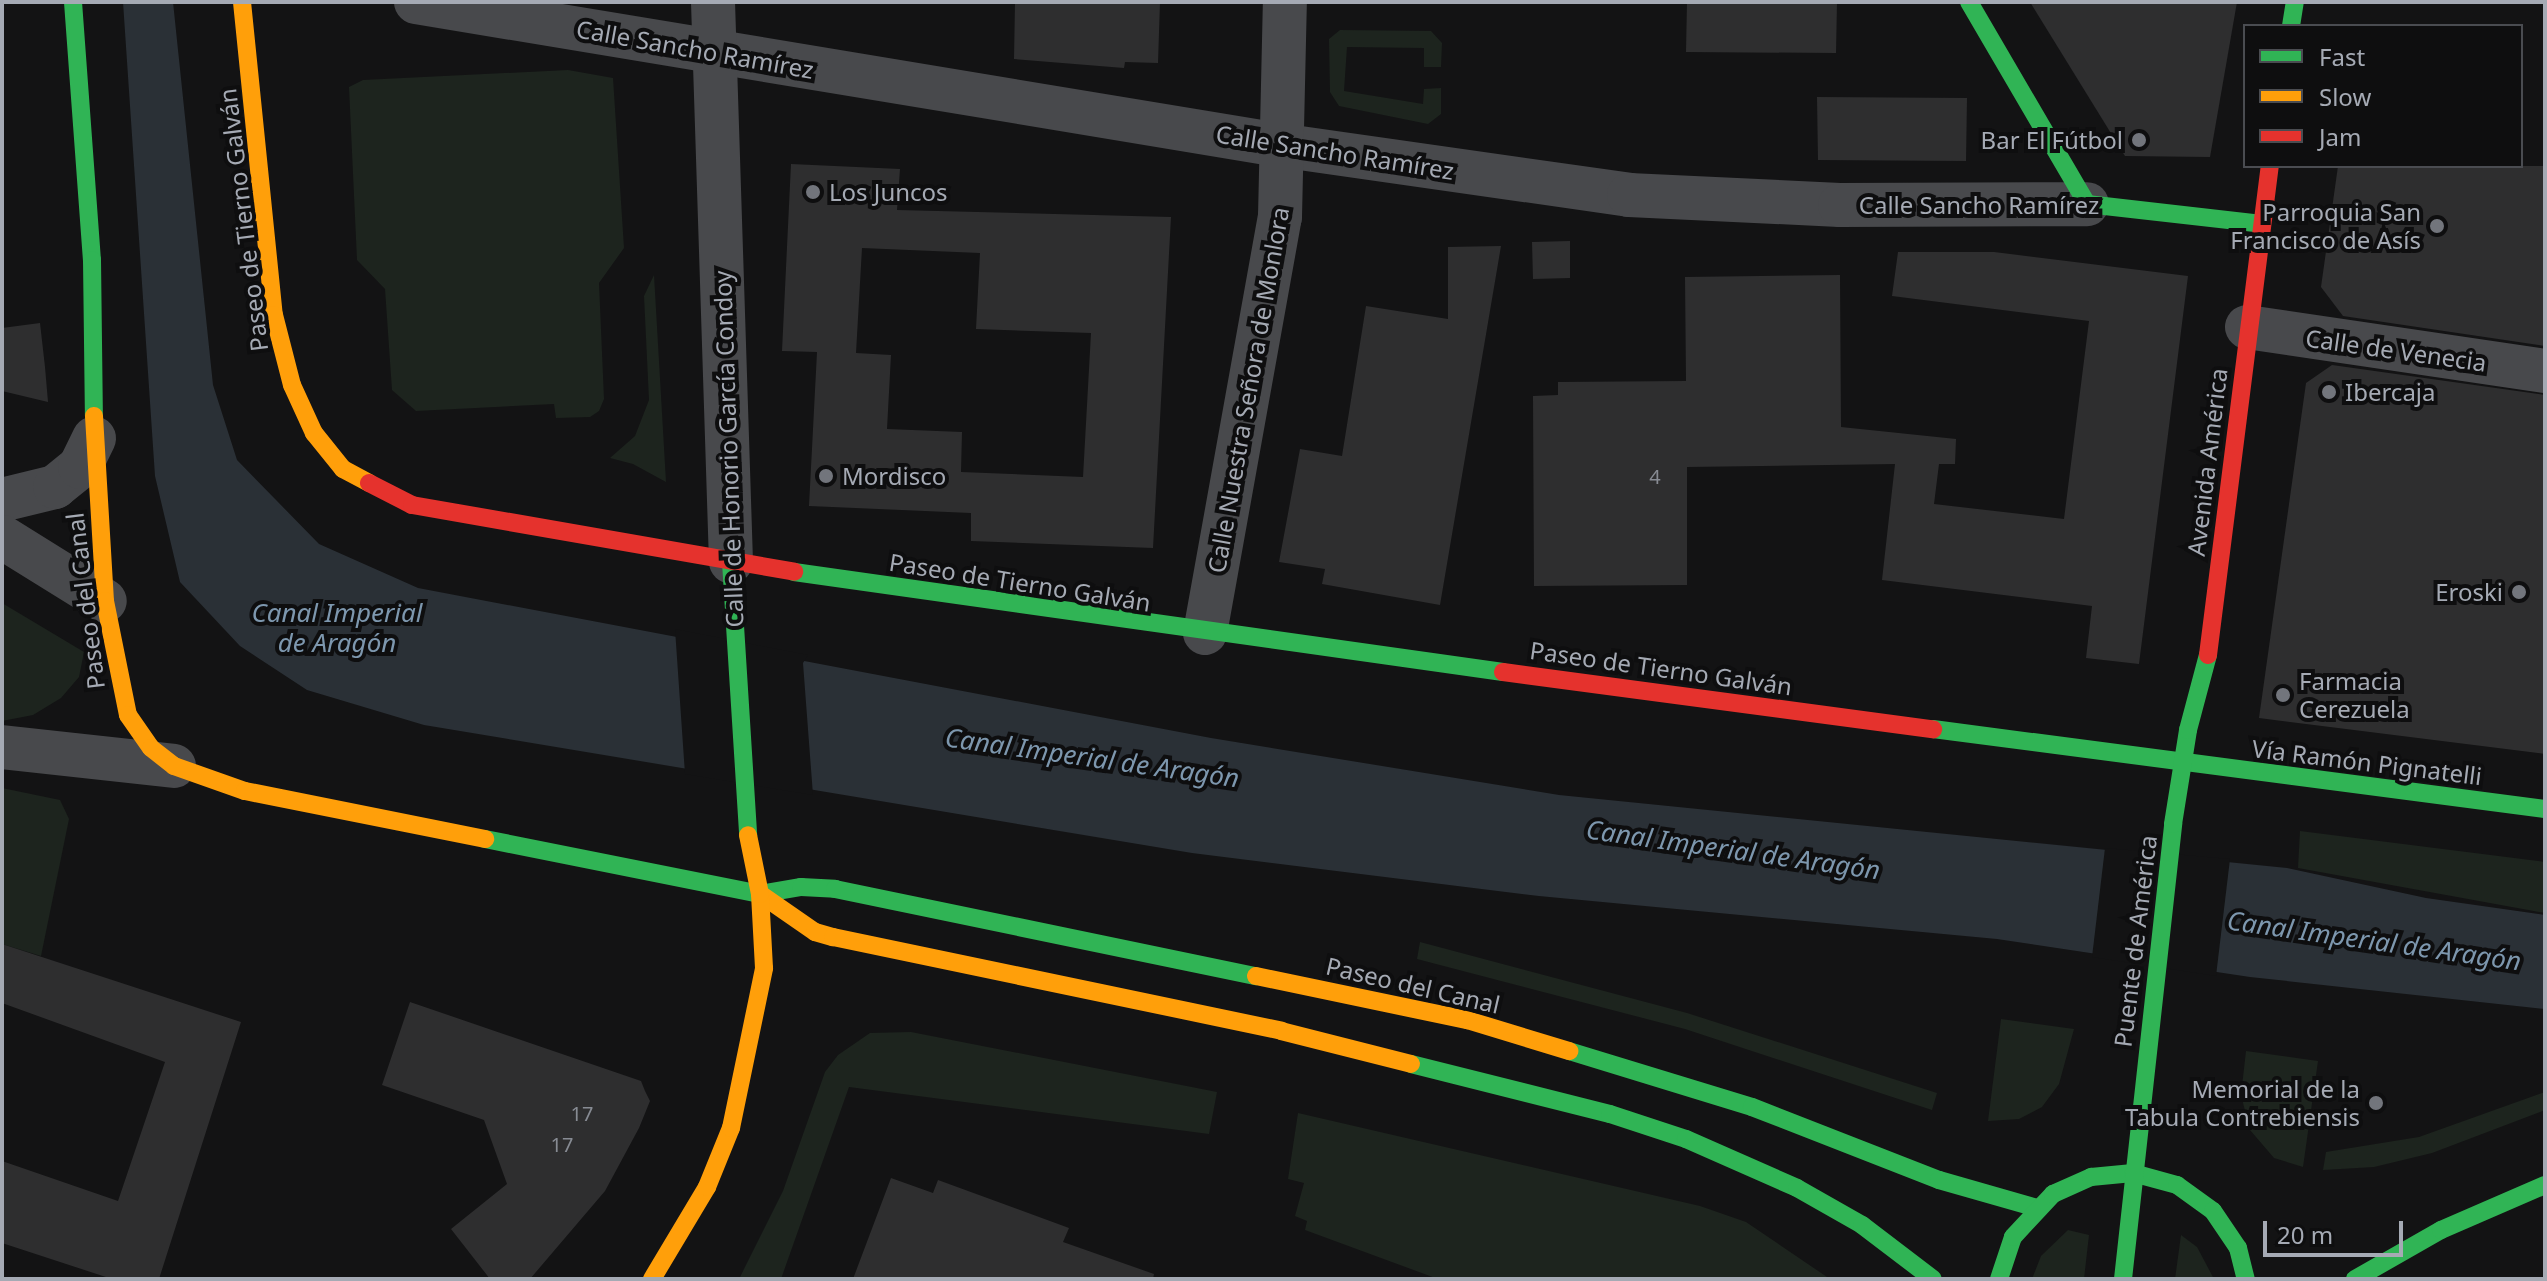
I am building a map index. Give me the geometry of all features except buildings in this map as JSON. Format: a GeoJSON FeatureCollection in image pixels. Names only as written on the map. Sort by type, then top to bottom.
{"type":"FeatureCollection","features":[{"type":"Feature","properties":{"kind":"main road","name":"Paseo del Canal"},"geometry":{"type":"LineString","coordinates":[[73,2],[92,260],[94,438],[105,601],[113,661],[128,715],[151,748],[174,766],[245,791],[760,894],[801,887],[835,889],[1467,1020],[1707,1092],[1939,1180],[2037,1208]]}},
{"type":"Feature","properties":{"kind":"main road","name":"Paseo de Tierno Galván"},"geometry":{"type":"LineString","coordinates":[[242,2],[276,326],[292,385],[327,453],[366,484],[412,505],[731,562],[1205,633],[2183,763]]}},
{"type":"Feature","properties":{"kind":"main road"},"geometry":{"type":"LineString","coordinates":[[1969,2],[2087,204]]}},
{"type":"Feature","properties":{"kind":"main road"},"geometry":{"type":"LineString","coordinates":[[2291,24],[2295,2]]}},
{"type":"Feature","properties":{"kind":"main road","name":"Avenida América"},"geometry":{"type":"LineString","coordinates":[[2183,763],[2211,642],[2247,327],[2270,168]]}},
{"type":"Feature","properties":{"kind":"main road","name":"Calle Sancho Ramírez"},"geometry":{"type":"LineString","coordinates":[[2087,204],[2262,224]]}},
{"type":"Feature","properties":{"kind":"main road","name":"Calle de Honorio García Condoy"},"geometry":{"type":"LineString","coordinates":[[652,1279],[707,1187],[731,1128],[761,994],[760,894],[743,811],[731,562]]}},
{"type":"Feature","properties":{"kind":"main road","name":"Vía Ramón Pignatelli"},"geometry":{"type":"LineString","coordinates":[[2183,763],[2545,809]]}},
{"type":"Feature","properties":{"kind":"main road","name":"Puente de América"},"geometry":{"type":"LineString","coordinates":[[2123,1279],[2151,1004],[2183,763]]}},
{"type":"Feature","properties":{"kind":"main road","name":"Paseo del Canal"},"geometry":{"type":"LineString","coordinates":[[760,894],[815,932],[833,937],[1324,1041],[1610,1114],[1686,1139],[1797,1188],[1862,1225],[1933,1279]]}},
{"type":"Feature","properties":{"kind":"main road"},"geometry":{"type":"LineString","coordinates":[[1999,1279],[2013,1237],[2037,1208],[2072,1184],[2133,1173],[2177,1185],[2213,1211],[2238,1248],[2246,1279]]}},
{"type":"Feature","properties":{"kind":"main road"},"geometry":{"type":"LineString","coordinates":[[2355,1279],[2441,1230],[2545,1185]]}},
{"type":"Feature","properties":{"kind":"street","name":"Calle Sancho Ramírez"},"geometry":{"type":"LineString","coordinates":[[416,2],[1279,145],[1663,199],[2087,204]]}},
{"type":"Feature","properties":{"kind":"street","name":"Calle de Honorio García Condoy"},"geometry":{"type":"LineString","coordinates":[[713,2],[731,562]]}},
{"type":"Feature","properties":{"kind":"street","name":"Calle Nuestra Señora de Monlora"},"geometry":{"type":"LineString","coordinates":[[1205,633],[1280,217],[1279,145],[1285,2]]}},
{"type":"Feature","properties":{"kind":"street","name":"Calle de Venecia"},"geometry":{"type":"LineString","coordinates":[[2247,327],[2545,371]]}},
{"type":"Feature","properties":{"kind":"street"},"geometry":{"type":"LineString","coordinates":[[2,500],[55,487],[80,467],[94,438]]}},
{"type":"Feature","properties":{"kind":"street"},"geometry":{"type":"LineString","coordinates":[[2,537],[105,601]]}},
{"type":"Feature","properties":{"kind":"street"},"geometry":{"type":"LineString","coordinates":[[2,747],[174,766]]}},
{"type":"Feature","properties":{"kind":"shaded area"},"geometry":{"type":"Polygon","coordinates":[[[1340,30],[1431,31],[1442,43],[1441,67],[1424,67],[1424,48],[1347,47],[1344,91],[1423,104],[1424,89],[1441,88],[1441,114],[1428,124],[1339,106],[1330,92],[1329,39],[1340,30]]]}},
{"type":"Feature","properties":{"kind":"shaded area"},"geometry":{"type":"Polygon","coordinates":[[[568,70],[613,78],[624,248],[599,283],[604,399],[599,411],[590,417],[556,418],[554,404],[416,411],[392,390],[385,289],[357,260],[349,87],[363,80],[568,70]]]}},
{"type":"Feature","properties":{"kind":"shaded area"},"geometry":{"type":"Polygon","coordinates":[[[654,275],[666,482],[633,464],[610,458],[635,436],[649,400],[644,296],[654,275]]]}},
{"type":"Feature","properties":{"kind":"shaded area"},"geometry":{"type":"Polygon","coordinates":[[[2,603],[84,652],[79,677],[61,698],[33,715],[2,721],[2,603]]]}},
{"type":"Feature","properties":{"kind":"shaded area"},"geometry":{"type":"Polygon","coordinates":[[[2,788],[60,800],[69,819],[41,956],[2,944],[2,788]]]}},
{"type":"Feature","properties":{"kind":"shaded area"},"geometry":{"type":"Polygon","coordinates":[[[2300,831],[2545,862],[2545,913],[2298,868],[2300,831]]]}},
{"type":"Feature","properties":{"kind":"shaded area"},"geometry":{"type":"Polygon","coordinates":[[[1420,942],[1687,1013],[1937,1093],[1932,1110],[1685,1029],[1417,959],[1420,942]]]}},
{"type":"Feature","properties":{"kind":"shaded area"},"geometry":{"type":"Polygon","coordinates":[[[2001,1019],[2074,1029],[2059,1084],[2042,1107],[2019,1119],[1988,1121],[2001,1019]]]}},
{"type":"Feature","properties":{"kind":"shaded area"},"geometry":{"type":"Polygon","coordinates":[[[911,1032],[1217,1092],[1209,1134],[849,1087],[781,1279],[739,1279],[783,1191],[825,1072],[838,1055],[870,1033],[911,1032]]]}},
{"type":"Feature","properties":{"kind":"shaded area"},"geometry":{"type":"Polygon","coordinates":[[[2246,1051],[2318,1061],[2303,1167],[2274,1158],[2250,1130],[2241,1095],[2246,1051]]]}},
{"type":"Feature","properties":{"kind":"shaded area"},"geometry":{"type":"Polygon","coordinates":[[[2545,1092],[2545,1110],[2432,1153],[2374,1167],[2323,1170],[2326,1152],[2419,1137],[2545,1092]]]}},
{"type":"Feature","properties":{"kind":"shaded area"},"geometry":{"type":"Polygon","coordinates":[[[1298,1113],[1700,1206],[1746,1222],[1830,1279],[1438,1279],[1305,1230],[1307,1221],[1295,1216],[1304,1183],[1288,1179],[1298,1113]]]}},
{"type":"Feature","properties":{"kind":"shaded area"},"geometry":{"type":"Polygon","coordinates":[[[2068,1230],[2089,1235],[2084,1279],[2032,1279],[2041,1256],[2068,1230]]]}},
{"type":"Feature","properties":{"kind":"shaded area"},"geometry":{"type":"Polygon","coordinates":[[[2181,1235],[2197,1247],[2214,1279],[2175,1279],[2181,1235]]]}},
{"type":"Feature","properties":{"kind":"water","name":"Canal Imperial de Aragón"},"geometry":{"type":"Polygon","coordinates":[[[123,2],[173,2],[213,385],[237,460],[319,544],[418,588],[1211,738],[1559,795],[2287,868],[2426,898],[2545,915],[2545,1009],[2250,977],[1997,939],[1539,896],[1192,853],[424,725],[307,690],[240,646],[180,582],[155,476],[123,2]]]}},
{"type":"Feature","properties":{"kind":"pier"},"geometry":{"type":"Polygon","coordinates":[[[675,629],[808,655],[803,663],[813,795],[685,774],[675,629]]]}},
{"type":"Feature","properties":{"kind":"pier"},"geometry":{"type":"Polygon","coordinates":[[[2105,848],[2230,859],[2216,976],[2092,957],[2105,848]]]}},
{"type":"Feature","properties":{"kind":"traffic: fast"},"geometry":{"type":"LineString","coordinates":[[73,2],[92,260],[94,416]]}},
{"type":"Feature","properties":{"kind":"traffic: fast"},"geometry":{"type":"LineString","coordinates":[[1969,2],[2087,204],[2262,224]]}},
{"type":"Feature","properties":{"kind":"traffic: fast"},"geometry":{"type":"LineString","coordinates":[[2291,24],[2295,2]]}},
{"type":"Feature","properties":{"kind":"traffic: fast"},"geometry":{"type":"LineString","coordinates":[[731,562],[748,835]]}},
{"type":"Feature","properties":{"kind":"traffic: fast"},"geometry":{"type":"LineString","coordinates":[[794,572],[1503,672]]}},
{"type":"Feature","properties":{"kind":"traffic: fast"},"geometry":{"type":"LineString","coordinates":[[2123,1279],[2173,824],[2188,730],[2208,655]]}},
{"type":"Feature","properties":{"kind":"traffic: fast"},"geometry":{"type":"LineString","coordinates":[[1933,729],[2545,809]]}},
{"type":"Feature","properties":{"kind":"traffic: fast"},"geometry":{"type":"LineString","coordinates":[[485,839],[760,894],[801,887],[835,889],[1256,976]]}},
{"type":"Feature","properties":{"kind":"traffic: fast"},"geometry":{"type":"LineString","coordinates":[[1569,1051],[1752,1107],[1939,1180],[2037,1208]]}},
{"type":"Feature","properties":{"kind":"traffic: fast"},"geometry":{"type":"LineString","coordinates":[[1411,1064],[1610,1114],[1686,1139],[1797,1188],[1862,1225],[1933,1279]]}},
{"type":"Feature","properties":{"kind":"traffic: fast"},"geometry":{"type":"LineString","coordinates":[[1999,1279],[2013,1237],[2053,1194],[2091,1177],[2133,1173],[2177,1185],[2213,1211],[2238,1248],[2246,1279]]}},
{"type":"Feature","properties":{"kind":"traffic: fast"},"geometry":{"type":"LineString","coordinates":[[2355,1279],[2441,1230],[2545,1185]]}},
{"type":"Feature","properties":{"kind":"traffic: slow"},"geometry":{"type":"LineString","coordinates":[[242,2],[274,315],[292,385],[314,433],[343,469],[369,483]]}},
{"type":"Feature","properties":{"kind":"traffic: slow"},"geometry":{"type":"LineString","coordinates":[[94,416],[105,601],[128,715],[151,748],[174,766],[245,791],[485,839]]}},
{"type":"Feature","properties":{"kind":"traffic: slow"},"geometry":{"type":"LineString","coordinates":[[652,1279],[707,1187],[731,1128],[764,968],[760,894],[748,835]]}},
{"type":"Feature","properties":{"kind":"traffic: slow"},"geometry":{"type":"LineString","coordinates":[[760,894],[815,932],[833,937],[1281,1031],[1411,1064]]}},
{"type":"Feature","properties":{"kind":"traffic: slow"},"geometry":{"type":"LineString","coordinates":[[1256,976],[1467,1020],[1569,1051]]}},
{"type":"Feature","properties":{"kind":"traffic: jam"},"geometry":{"type":"LineString","coordinates":[[2208,655],[2270,168]]}},
{"type":"Feature","properties":{"kind":"traffic: jam"},"geometry":{"type":"LineString","coordinates":[[369,483],[412,505],[794,572]]}},
{"type":"Feature","properties":{"kind":"traffic: jam"},"geometry":{"type":"LineString","coordinates":[[1503,672],[1933,729]]}},
{"type":"Feature","properties":{"kind":"place","name":"Bar El Fútbol"},"geometry":{"type":"Point","coordinates":[2139,140]}},
{"type":"Feature","properties":{"kind":"place","name":"Los Juncos"},"geometry":{"type":"Point","coordinates":[813,192]}},
{"type":"Feature","properties":{"kind":"place","name":"Parroquia San Francisco de Asís"},"geometry":{"type":"Point","coordinates":[2437,226]}},
{"type":"Feature","properties":{"kind":"place","name":"Ibercaja"},"geometry":{"type":"Point","coordinates":[2329,392]}},
{"type":"Feature","properties":{"kind":"place","name":"Mordisco"},"geometry":{"type":"Point","coordinates":[826,476]}},
{"type":"Feature","properties":{"kind":"place","name":"Eroski"},"geometry":{"type":"Point","coordinates":[2519,592]}},
{"type":"Feature","properties":{"kind":"place","name":"Farmacia Cerezuela"},"geometry":{"type":"Point","coordinates":[2283,695]}},
{"type":"Feature","properties":{"kind":"place","name":"Memorial de la Tabula Contrebiensis"},"geometry":{"type":"Point","coordinates":[2376,1103]}}]}
